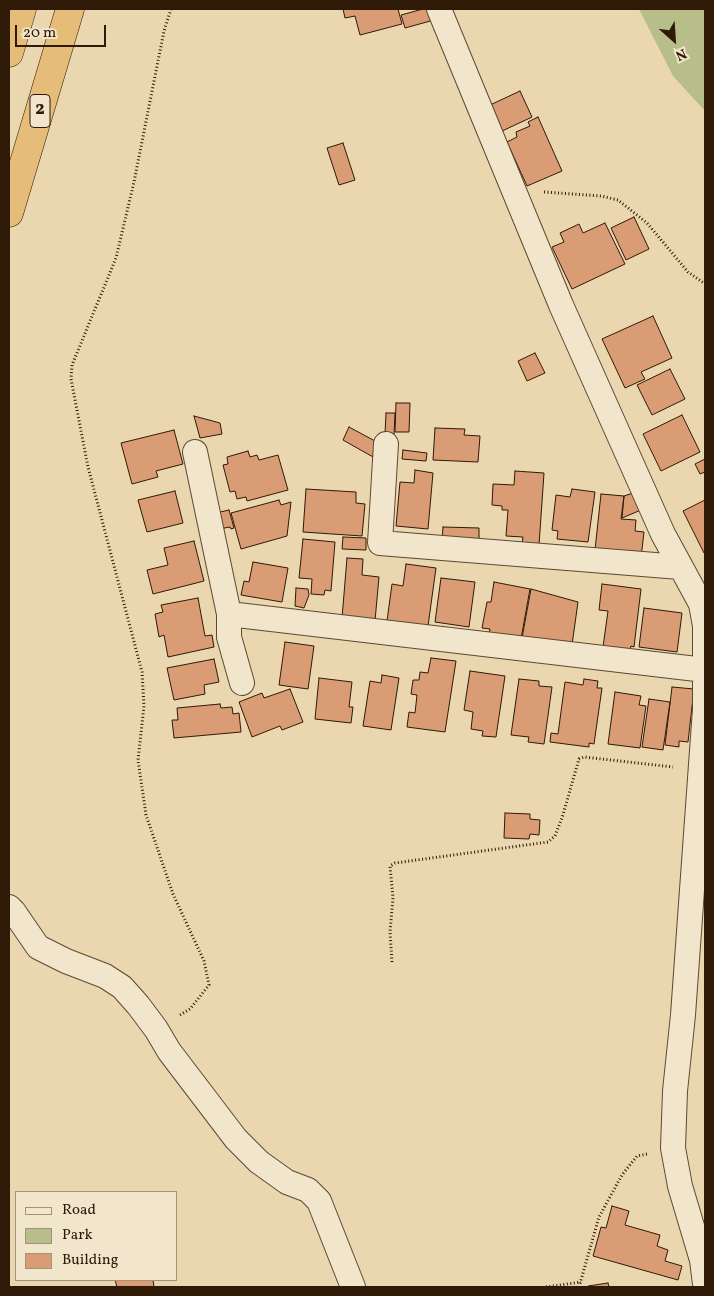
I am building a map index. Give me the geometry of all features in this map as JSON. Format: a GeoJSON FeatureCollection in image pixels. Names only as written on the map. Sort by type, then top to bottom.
{"type":"FeatureCollection","features":[{"type":"Feature","properties":{"kind":"highway"},"geometry":{"type":"LineString","coordinates":[[9,54],[22,9]]}},
{"type":"Feature","properties":{"kind":"highway","name":"2"},"geometry":{"type":"LineString","coordinates":[[9,213],[70,9]]}},
{"type":"Feature","properties":{"kind":"street"},"geometry":{"type":"LineString","coordinates":[[439,9],[561,305],[663,534],[701,604],[705,626],[705,709],[702,770],[683,1014],[675,1091],[674,1148],[680,1186],[702,1260],[705,1284]]}},
{"type":"Feature","properties":{"kind":"street"},"geometry":{"type":"LineString","coordinates":[[386,444],[380,543],[680,567]]}},
{"type":"Feature","properties":{"kind":"street"},"geometry":{"type":"LineString","coordinates":[[195,452],[229,614],[229,637],[242,684]]}},
{"type":"Feature","properties":{"kind":"street"},"geometry":{"type":"LineString","coordinates":[[229,614],[705,670]]}},
{"type":"Feature","properties":{"kind":"street"},"geometry":{"type":"LineString","coordinates":[[9,907],[38,946],[66,961],[105,976],[122,987],[156,1029],[169,1051],[236,1139],[259,1162],[287,1182],[308,1190],[320,1201],[353,1287]]}},
{"type":"Feature","properties":{"kind":"path"},"geometry":{"type":"LineString","coordinates":[[156,1029],[190,1009],[209,985],[204,961],[173,894],[146,815],[138,760],[144,706],[142,672],[88,467],[71,379],[72,365],[116,258],[134,182],[164,31],[171,9]]}},
{"type":"Feature","properties":{"kind":"path"},"geometry":{"type":"LineString","coordinates":[[516,192],[560,192],[601,196],[618,200],[647,223],[688,272],[705,284]]}},
{"type":"Feature","properties":{"kind":"path"},"geometry":{"type":"LineString","coordinates":[[392,962],[390,932],[393,898],[390,866],[395,863],[548,842],[554,836],[562,818],[578,759],[584,758],[702,770]]}},
{"type":"Feature","properties":{"kind":"path"},"geometry":{"type":"LineString","coordinates":[[579,1287],[599,1217],[622,1175],[637,1156],[656,1153],[675,1156]]}},
{"type":"Feature","properties":{"kind":"path"},"geometry":{"type":"LineString","coordinates":[[546,1287],[581,1282]]}},
{"type":"Feature","properties":{"kind":"green space"},"geometry":{"type":"Polygon","coordinates":[[[639,9],[705,9],[705,111],[673,76],[639,9]]]}},
{"type":"Feature","properties":{"kind":"building"},"geometry":{"type":"Polygon","coordinates":[[[343,9],[398,9],[402,24],[360,35],[355,16],[345,18],[343,9]]]}},
{"type":"Feature","properties":{"kind":"building"},"geometry":{"type":"Polygon","coordinates":[[[423,9],[431,9],[434,20],[405,28],[401,15],[423,9]]]}},
{"type":"Feature","properties":{"kind":"building"},"geometry":{"type":"Polygon","coordinates":[[[520,91],[532,117],[500,132],[488,106],[520,91]]]}},
{"type":"Feature","properties":{"kind":"building"},"geometry":{"type":"Polygon","coordinates":[[[538,117],[562,171],[527,186],[507,142],[517,137],[516,132],[530,126],[528,122],[538,117]]]}},
{"type":"Feature","properties":{"kind":"building"},"geometry":{"type":"Polygon","coordinates":[[[343,143],[355,180],[339,185],[327,148],[343,143]]]}},
{"type":"Feature","properties":{"kind":"building"},"geometry":{"type":"Polygon","coordinates":[[[634,217],[649,249],[626,260],[611,228],[634,217]]]}},
{"type":"Feature","properties":{"kind":"building"},"geometry":{"type":"Polygon","coordinates":[[[605,223],[625,264],[572,289],[552,247],[564,242],[560,233],[579,224],[583,233],[605,223]]]}},
{"type":"Feature","properties":{"kind":"building"},"geometry":{"type":"Polygon","coordinates":[[[653,316],[672,358],[641,372],[645,379],[625,388],[602,339],[653,316]]]}},
{"type":"Feature","properties":{"kind":"building"},"geometry":{"type":"Polygon","coordinates":[[[535,353],[545,373],[527,381],[518,361],[535,353]]]}},
{"type":"Feature","properties":{"kind":"building"},"geometry":{"type":"Polygon","coordinates":[[[670,369],[685,399],[652,415],[637,385],[670,369]]]}},
{"type":"Feature","properties":{"kind":"building"},"geometry":{"type":"Polygon","coordinates":[[[396,403],[410,403],[409,432],[395,432],[396,403]]]}},
{"type":"Feature","properties":{"kind":"building"},"geometry":{"type":"Polygon","coordinates":[[[386,413],[395,413],[394,435],[385,434],[386,413]]]}},
{"type":"Feature","properties":{"kind":"building"},"geometry":{"type":"Polygon","coordinates":[[[682,415],[700,452],[661,471],[643,434],[682,415]]]}},
{"type":"Feature","properties":{"kind":"building"},"geometry":{"type":"Polygon","coordinates":[[[194,416],[220,423],[222,434],[200,438],[194,416]]]}},
{"type":"Feature","properties":{"kind":"building"},"geometry":{"type":"Polygon","coordinates":[[[349,427],[375,441],[373,457],[343,440],[349,427]]]}},
{"type":"Feature","properties":{"kind":"building"},"geometry":{"type":"Polygon","coordinates":[[[435,428],[465,429],[464,435],[480,436],[478,462],[433,460],[435,428]]]}},
{"type":"Feature","properties":{"kind":"building"},"geometry":{"type":"Polygon","coordinates":[[[174,430],[183,464],[156,471],[158,477],[132,484],[121,443],[174,430]]]}},
{"type":"Feature","properties":{"kind":"building"},"geometry":{"type":"Polygon","coordinates":[[[403,450],[427,453],[426,461],[402,459],[403,450]]]}},
{"type":"Feature","properties":{"kind":"building"},"geometry":{"type":"Polygon","coordinates":[[[248,451],[250,457],[257,455],[259,460],[278,455],[288,490],[247,501],[246,497],[237,499],[235,491],[230,492],[223,465],[228,464],[227,457],[248,451]]]}},
{"type":"Feature","properties":{"kind":"building"},"geometry":{"type":"Polygon","coordinates":[[[705,459],[705,472],[700,474],[695,464],[705,459]]]}},
{"type":"Feature","properties":{"kind":"building"},"geometry":{"type":"Polygon","coordinates":[[[415,470],[433,473],[428,529],[396,526],[400,482],[414,483],[415,470]]]}},
{"type":"Feature","properties":{"kind":"building"},"geometry":{"type":"Polygon","coordinates":[[[515,471],[544,473],[539,545],[522,544],[523,537],[506,536],[508,510],[502,510],[502,506],[492,505],[493,484],[514,485],[515,471]]]}},
{"type":"Feature","properties":{"kind":"building"},"geometry":{"type":"Polygon","coordinates":[[[306,489],[356,492],[356,503],[365,504],[362,536],[303,532],[306,489]]]}},
{"type":"Feature","properties":{"kind":"building"},"geometry":{"type":"Polygon","coordinates":[[[572,489],[595,492],[588,542],[557,539],[558,531],[552,530],[556,495],[570,497],[572,489]]]}},
{"type":"Feature","properties":{"kind":"building"},"geometry":{"type":"Polygon","coordinates":[[[175,491],[183,523],[147,532],[138,500],[175,491]]]}},
{"type":"Feature","properties":{"kind":"building"},"geometry":{"type":"Polygon","coordinates":[[[633,493],[641,510],[622,518],[624,496],[633,493]]]}},
{"type":"Feature","properties":{"kind":"building"},"geometry":{"type":"Polygon","coordinates":[[[601,494],[624,496],[621,519],[636,520],[635,531],[644,532],[641,558],[595,550],[601,494]]]}},
{"type":"Feature","properties":{"kind":"building"},"geometry":{"type":"Polygon","coordinates":[[[279,500],[281,505],[291,502],[287,536],[241,549],[231,513],[279,500]]]}},
{"type":"Feature","properties":{"kind":"building"},"geometry":{"type":"Polygon","coordinates":[[[705,500],[705,553],[704,553],[683,511],[705,500]]]}},
{"type":"Feature","properties":{"kind":"building"},"geometry":{"type":"Polygon","coordinates":[[[229,510],[234,528],[219,529],[216,513],[229,510]]]}},
{"type":"Feature","properties":{"kind":"building"},"geometry":{"type":"Polygon","coordinates":[[[443,527],[479,528],[479,545],[442,544],[443,527]]]}},
{"type":"Feature","properties":{"kind":"building"},"geometry":{"type":"Polygon","coordinates":[[[343,537],[366,538],[366,550],[342,549],[343,537]]]}},
{"type":"Feature","properties":{"kind":"building"},"geometry":{"type":"Polygon","coordinates":[[[303,539],[335,542],[331,591],[325,590],[324,595],[311,594],[312,579],[299,578],[303,539]]]}},
{"type":"Feature","properties":{"kind":"building"},"geometry":{"type":"Polygon","coordinates":[[[194,541],[204,581],[153,594],[147,570],[168,565],[164,548],[194,541]]]}},
{"type":"Feature","properties":{"kind":"building"},"geometry":{"type":"Polygon","coordinates":[[[347,558],[363,559],[362,575],[379,577],[375,621],[342,618],[347,558]]]}},
{"type":"Feature","properties":{"kind":"building"},"geometry":{"type":"Polygon","coordinates":[[[253,562],[288,568],[282,602],[241,595],[244,581],[249,582],[253,562]]]}},
{"type":"Feature","properties":{"kind":"building"},"geometry":{"type":"Polygon","coordinates":[[[406,564],[436,568],[428,626],[387,621],[392,584],[403,586],[406,564]]]}},
{"type":"Feature","properties":{"kind":"building"},"geometry":{"type":"Polygon","coordinates":[[[441,578],[475,582],[469,627],[435,622],[441,578]]]}},
{"type":"Feature","properties":{"kind":"building"},"geometry":{"type":"Polygon","coordinates":[[[494,582],[530,589],[521,639],[489,634],[490,629],[482,628],[487,602],[491,602],[494,582]]]}},
{"type":"Feature","properties":{"kind":"building"},"geometry":{"type":"Polygon","coordinates":[[[602,584],[641,589],[634,647],[631,646],[630,650],[603,647],[608,611],[599,610],[602,584]]]}},
{"type":"Feature","properties":{"kind":"building"},"geometry":{"type":"Polygon","coordinates":[[[296,588],[308,589],[309,595],[304,608],[295,606],[296,588]]]}},
{"type":"Feature","properties":{"kind":"building"},"geometry":{"type":"Polygon","coordinates":[[[531,589],[578,602],[572,645],[522,638],[531,589]]]}},
{"type":"Feature","properties":{"kind":"building"},"geometry":{"type":"Polygon","coordinates":[[[198,598],[205,636],[212,635],[214,647],[168,657],[164,635],[159,637],[155,614],[163,612],[161,605],[198,598]]]}},
{"type":"Feature","properties":{"kind":"building"},"geometry":{"type":"Polygon","coordinates":[[[644,608],[682,613],[677,652],[639,647],[644,608]]]}},
{"type":"Feature","properties":{"kind":"building"},"geometry":{"type":"Polygon","coordinates":[[[285,642],[314,646],[308,689],[279,685],[285,642]]]}},
{"type":"Feature","properties":{"kind":"building"},"geometry":{"type":"Polygon","coordinates":[[[431,658],[456,661],[445,732],[407,727],[409,712],[415,713],[417,695],[411,694],[413,680],[419,680],[420,672],[428,673],[431,658]]]}},
{"type":"Feature","properties":{"kind":"building"},"geometry":{"type":"Polygon","coordinates":[[[214,659],[219,682],[204,685],[205,694],[174,700],[167,668],[214,659]]]}},
{"type":"Feature","properties":{"kind":"building"},"geometry":{"type":"Polygon","coordinates":[[[470,671],[505,676],[496,737],[482,736],[483,731],[471,729],[473,712],[464,710],[470,671]]]}},
{"type":"Feature","properties":{"kind":"building"},"geometry":{"type":"Polygon","coordinates":[[[382,675],[399,678],[391,730],[363,726],[370,681],[381,683],[382,675]]]}},
{"type":"Feature","properties":{"kind":"building"},"geometry":{"type":"Polygon","coordinates":[[[319,678],[352,682],[349,707],[353,707],[351,723],[315,719],[319,678]]]}},
{"type":"Feature","properties":{"kind":"building"},"geometry":{"type":"Polygon","coordinates":[[[519,679],[539,681],[539,686],[552,687],[544,744],[528,742],[529,737],[511,735],[519,679]]]}},
{"type":"Feature","properties":{"kind":"building"},"geometry":{"type":"Polygon","coordinates":[[[584,679],[598,681],[597,688],[602,688],[594,744],[589,743],[589,747],[550,742],[551,733],[558,734],[565,682],[583,685],[584,679]]]}},
{"type":"Feature","properties":{"kind":"building"},"geometry":{"type":"Polygon","coordinates":[[[672,687],[694,689],[688,742],[679,741],[679,747],[665,745],[672,687]]]}},
{"type":"Feature","properties":{"kind":"building"},"geometry":{"type":"Polygon","coordinates":[[[290,689],[303,722],[282,730],[280,726],[252,737],[239,702],[262,693],[264,698],[290,689]]]}},
{"type":"Feature","properties":{"kind":"building"},"geometry":{"type":"Polygon","coordinates":[[[615,692],[641,696],[639,705],[646,706],[640,748],[608,744],[615,692]]]}},
{"type":"Feature","properties":{"kind":"building"},"geometry":{"type":"Polygon","coordinates":[[[649,699],[670,702],[663,750],[642,747],[649,699]]]}},
{"type":"Feature","properties":{"kind":"building"},"geometry":{"type":"Polygon","coordinates":[[[220,704],[221,708],[232,707],[233,714],[239,713],[241,732],[174,738],[172,720],[178,720],[177,708],[220,704]]]}},
{"type":"Feature","properties":{"kind":"building"},"geometry":{"type":"Polygon","coordinates":[[[505,813],[530,814],[530,819],[540,820],[539,835],[530,834],[529,839],[504,838],[505,813]]]}},
{"type":"Feature","properties":{"kind":"building"},"geometry":{"type":"Polygon","coordinates":[[[612,1206],[629,1211],[625,1225],[660,1235],[657,1246],[668,1250],[665,1261],[682,1266],[678,1280],[593,1256],[601,1227],[606,1228],[612,1206]]]}},
{"type":"Feature","properties":{"kind":"building"},"geometry":{"type":"Polygon","coordinates":[[[115,1281],[153,1281],[154,1287],[117,1287],[115,1281]]]}},
{"type":"Feature","properties":{"kind":"building"},"geometry":{"type":"Polygon","coordinates":[[[608,1283],[609,1287],[588,1287],[588,1286],[608,1283]]]}}]}
